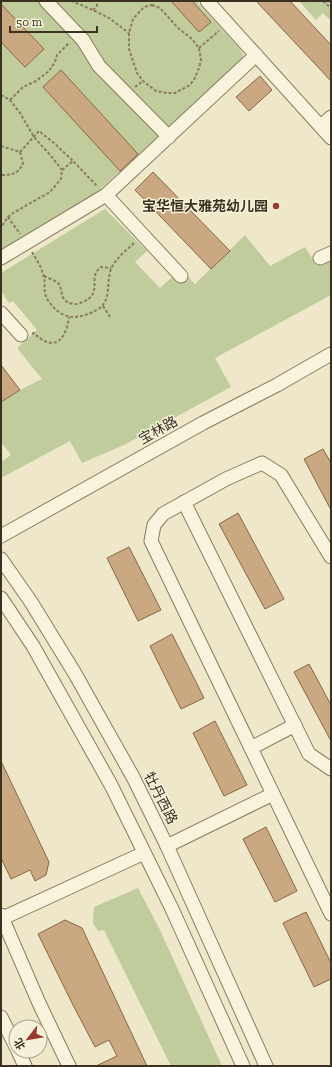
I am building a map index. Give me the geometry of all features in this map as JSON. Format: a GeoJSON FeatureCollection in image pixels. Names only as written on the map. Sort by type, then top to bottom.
{"type":"FeatureCollection","features":[{"type":"Feature","properties":{"kind":"street"},"geometry":{"type":"LineString","coordinates":[[46,1],[83,40],[99,66],[169,137]]}},
{"type":"Feature","properties":{"kind":"street"},"geometry":{"type":"LineString","coordinates":[[206,1],[256,55],[326,122],[331,138]]}},
{"type":"Feature","properties":{"kind":"street"},"geometry":{"type":"LineString","coordinates":[[1,258],[106,195],[256,55]]}},
{"type":"Feature","properties":{"kind":"street"},"geometry":{"type":"LineString","coordinates":[[106,195],[181,276]]}},
{"type":"Feature","properties":{"kind":"street"},"geometry":{"type":"LineString","coordinates":[[1,313],[20,335]]}},
{"type":"Feature","properties":{"kind":"street","name":"宝林路"},"geometry":{"type":"LineString","coordinates":[[1,536],[331,354]]}},
{"type":"Feature","properties":{"kind":"street"},"geometry":{"type":"LineString","coordinates":[[331,558],[281,475],[262,463],[226,479],[163,514],[154,525],[151,540],[331,914]]}},
{"type":"Feature","properties":{"kind":"street"},"geometry":{"type":"LineString","coordinates":[[184,502],[309,754],[331,769]]}},
{"type":"Feature","properties":{"kind":"street","name":"牡丹西路"},"geometry":{"type":"LineString","coordinates":[[1,559],[31,602],[74,672],[133,777],[168,846],[266,1066]]}},
{"type":"Feature","properties":{"kind":"street"},"geometry":{"type":"LineString","coordinates":[[1,598],[32,646],[111,784],[175,916],[243,1066]]}},
{"type":"Feature","properties":{"kind":"street"},"geometry":{"type":"LineString","coordinates":[[251,748],[295,725]]}},
{"type":"Feature","properties":{"kind":"street"},"geometry":{"type":"LineString","coordinates":[[168,846],[273,794]]}},
{"type":"Feature","properties":{"kind":"street"},"geometry":{"type":"LineString","coordinates":[[69,1066],[38,1003],[2,917],[144,853]]}},
{"type":"Feature","properties":{"kind":"street"},"geometry":{"type":"LineString","coordinates":[[1,1017],[8,1031]]}},
{"type":"Feature","properties":{"kind":"path"},"geometry":{"type":"LineString","coordinates":[[71,1],[108,18],[129,33]]}},
{"type":"Feature","properties":{"kind":"path"},"geometry":{"type":"LineString","coordinates":[[93,10],[97,6],[97,1]]}},
{"type":"Feature","properties":{"kind":"path"},"geometry":{"type":"LineString","coordinates":[[323,1],[331,8]]}},
{"type":"Feature","properties":{"kind":"path"},"geometry":{"type":"LineString","coordinates":[[327,5],[331,3]]}},
{"type":"Feature","properties":{"kind":"path"},"geometry":{"type":"LineString","coordinates":[[152,5],[160,8],[178,28],[192,39],[199,48],[201,60],[200,68],[190,85],[175,93],[167,93],[156,91],[143,81],[137,73],[129,49],[129,33],[133,19],[144,7],[152,5]]}},
{"type":"Feature","properties":{"kind":"path"},"geometry":{"type":"LineString","coordinates":[[199,48],[227,24]]}},
{"type":"Feature","properties":{"kind":"path"},"geometry":{"type":"LineString","coordinates":[[10,100],[23,87],[36,81],[48,71],[55,62],[57,55],[78,34]]}},
{"type":"Feature","properties":{"kind":"path"},"geometry":{"type":"LineString","coordinates":[[1,95],[10,100],[20,113],[34,137],[62,170]]}},
{"type":"Feature","properties":{"kind":"path"},"geometry":{"type":"LineString","coordinates":[[20,152],[39,131],[73,161],[106,195]]}},
{"type":"Feature","properties":{"kind":"path"},"geometry":{"type":"LineString","coordinates":[[1,146],[20,152]]}},
{"type":"Feature","properties":{"kind":"path"},"geometry":{"type":"LineString","coordinates":[[1,175],[19,171],[23,164],[20,152]]}},
{"type":"Feature","properties":{"kind":"path"},"geometry":{"type":"LineString","coordinates":[[1,227],[8,217],[50,192],[61,179],[62,170],[73,161]]}},
{"type":"Feature","properties":{"kind":"path"},"geometry":{"type":"LineString","coordinates":[[8,217],[40,265],[44,276],[45,296],[61,314],[69,317],[84,316],[103,306],[107,296],[111,268],[115,262],[143,235]]}},
{"type":"Feature","properties":{"kind":"path"},"geometry":{"type":"LineString","coordinates":[[44,276],[58,283],[65,300],[74,304],[83,302],[91,297],[95,289],[96,272],[101,267],[111,268]]}},
{"type":"Feature","properties":{"kind":"path"},"geometry":{"type":"LineString","coordinates":[[103,306],[110,317]]}},
{"type":"Feature","properties":{"kind":"path"},"geometry":{"type":"LineString","coordinates":[[20,335],[34,333],[47,342],[54,342],[63,337],[66,333],[69,317]]}},
{"type":"Feature","properties":{"kind":"green space"},"geometry":{"type":"Polygon","coordinates":[[[1,1],[196,1],[240,49],[243,54],[243,59],[96,193],[1,251],[1,1]]]}},
{"type":"Feature","properties":{"kind":"green space"},"geometry":{"type":"Polygon","coordinates":[[[299,1],[331,1],[331,21],[323,13],[316,20],[299,1]]]}},
{"type":"Feature","properties":{"kind":"green space"},"geometry":{"type":"Polygon","coordinates":[[[105,209],[147,251],[135,262],[160,288],[181,269],[195,284],[245,235],[270,266],[305,247],[317,266],[331,260],[331,295],[215,358],[231,387],[124,445],[82,463],[70,441],[1,478],[1,462],[11,455],[1,442],[1,402],[42,379],[17,348],[37,330],[13,301],[9,303],[1,291],[1,273],[105,209]]]}},
{"type":"Feature","properties":{"kind":"green space"},"geometry":{"type":"Polygon","coordinates":[[[138,888],[159,928],[222,1066],[171,1066],[104,930],[98,931],[93,923],[94,907],[138,888]]]}},
{"type":"Feature","properties":{"kind":"building"},"geometry":{"type":"Polygon","coordinates":[[[171,1],[192,1],[211,22],[199,32],[171,1]]]}},
{"type":"Feature","properties":{"kind":"building"},"geometry":{"type":"Polygon","coordinates":[[[256,1],[290,1],[331,45],[331,81],[256,1]]]}},
{"type":"Feature","properties":{"kind":"building"},"geometry":{"type":"Polygon","coordinates":[[[1,4],[44,49],[25,67],[1,42],[1,4]]]}},
{"type":"Feature","properties":{"kind":"building"},"geometry":{"type":"Polygon","coordinates":[[[61,70],[138,154],[120,171],[43,87],[61,70]]]}},
{"type":"Feature","properties":{"kind":"building"},"geometry":{"type":"Polygon","coordinates":[[[260,76],[272,90],[249,111],[236,97],[260,76]]]}},
{"type":"Feature","properties":{"kind":"building"},"geometry":{"type":"Polygon","coordinates":[[[153,172],[230,251],[211,269],[135,190],[153,172]]]}},
{"type":"Feature","properties":{"kind":"building"},"geometry":{"type":"Polygon","coordinates":[[[1,365],[20,390],[1,402],[1,365]]]}},
{"type":"Feature","properties":{"kind":"building"},"geometry":{"type":"Polygon","coordinates":[[[323,449],[331,463],[331,510],[304,459],[323,449]]]}},
{"type":"Feature","properties":{"kind":"building"},"geometry":{"type":"Polygon","coordinates":[[[238,513],[284,599],[265,609],[219,524],[238,513]]]}},
{"type":"Feature","properties":{"kind":"building"},"geometry":{"type":"Polygon","coordinates":[[[129,547],[161,610],[138,621],[107,558],[129,547]]]}},
{"type":"Feature","properties":{"kind":"building"},"geometry":{"type":"Polygon","coordinates":[[[172,634],[204,698],[181,709],[150,646],[172,634]]]}},
{"type":"Feature","properties":{"kind":"building"},"geometry":{"type":"Polygon","coordinates":[[[309,664],[331,705],[331,741],[294,672],[309,664]]]}},
{"type":"Feature","properties":{"kind":"building"},"geometry":{"type":"Polygon","coordinates":[[[215,721],[247,785],[224,796],[193,733],[215,721]]]}},
{"type":"Feature","properties":{"kind":"building"},"geometry":{"type":"Polygon","coordinates":[[[1,761],[49,862],[46,875],[35,881],[30,870],[11,879],[1,858],[1,761]]]}},
{"type":"Feature","properties":{"kind":"building"},"geometry":{"type":"Polygon","coordinates":[[[266,827],[297,891],[275,902],[243,839],[266,827]]]}},
{"type":"Feature","properties":{"kind":"building"},"geometry":{"type":"Polygon","coordinates":[[[306,912],[331,963],[331,979],[314,987],[283,923],[306,912]]]}},
{"type":"Feature","properties":{"kind":"building"},"geometry":{"type":"Polygon","coordinates":[[[65,920],[82,928],[147,1066],[96,1066],[117,1056],[109,1040],[95,1047],[38,934],[65,920]]]}},
{"type":"Feature","properties":{"kind":"place","name":"宝华恒大雅苑幼儿园"},"geometry":{"type":"Point","coordinates":[276,206]}}]}
